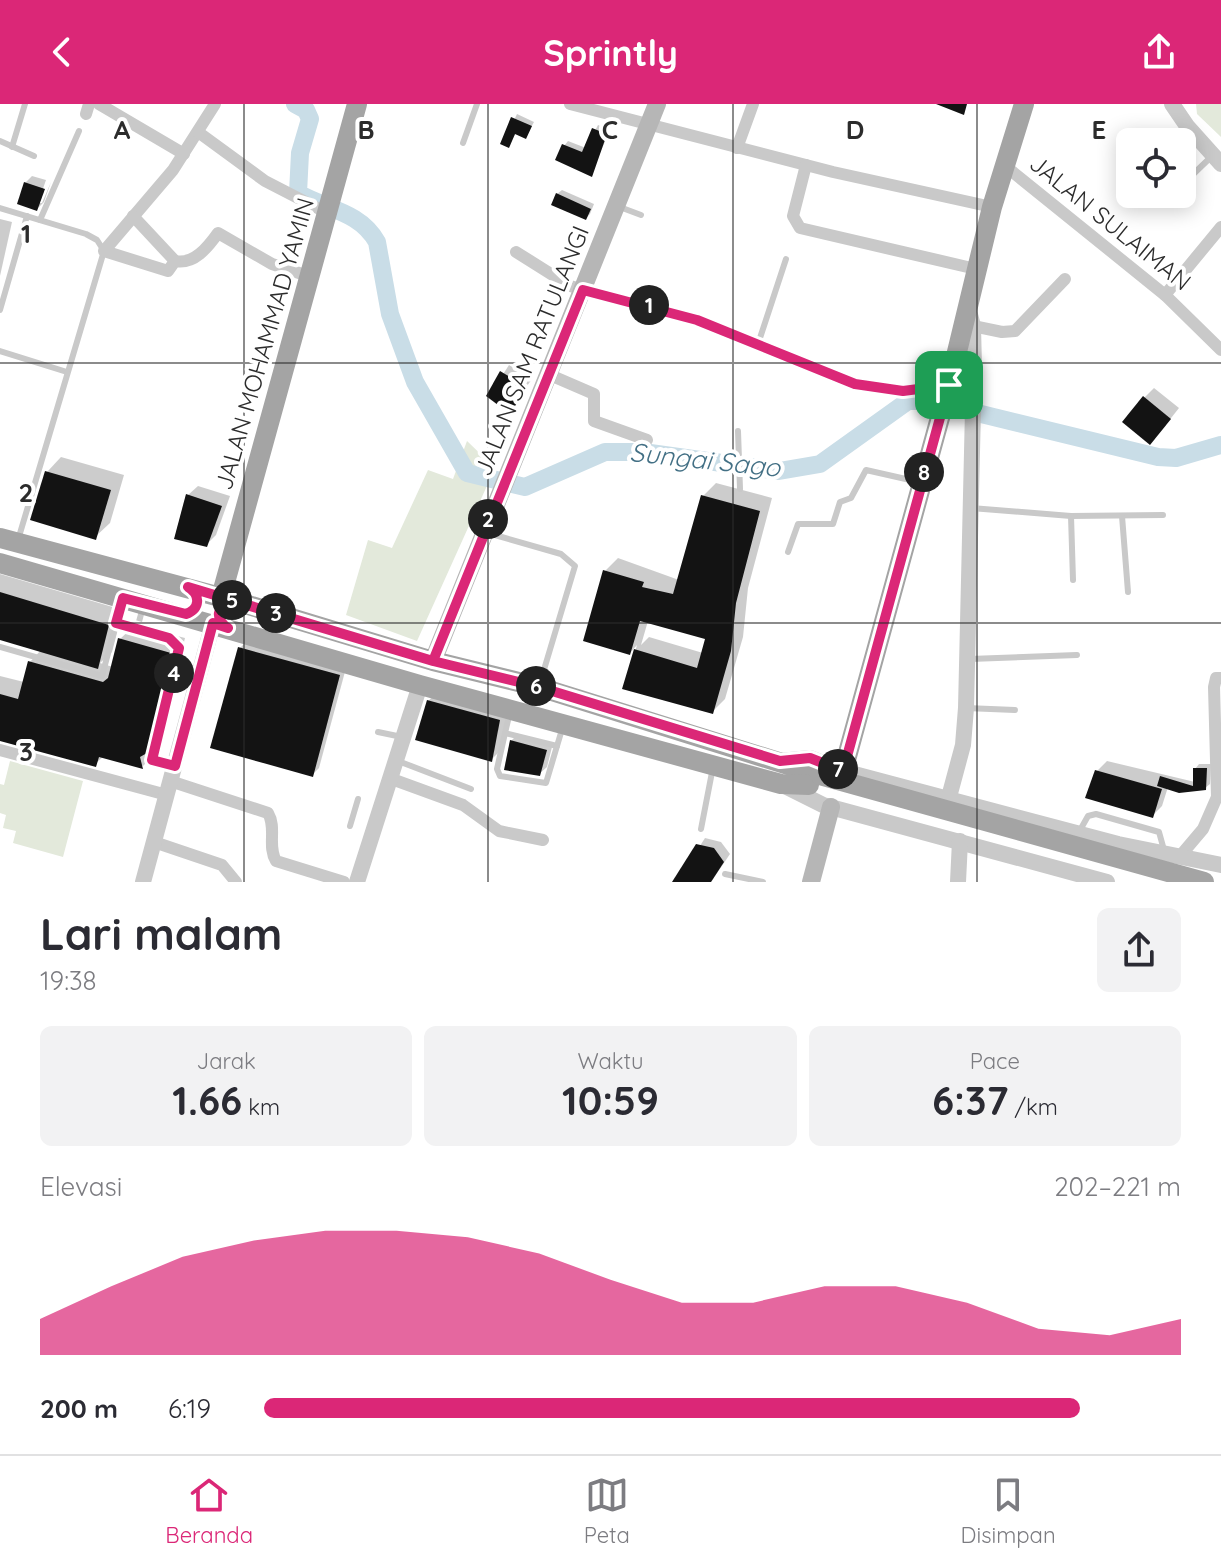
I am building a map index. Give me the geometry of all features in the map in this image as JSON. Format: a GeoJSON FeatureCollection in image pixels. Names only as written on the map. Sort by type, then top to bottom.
{"type":"FeatureCollection","features":[{"type":"Feature","properties":{"kind":"main road","name":"JALAN MOHAMMAD YAMIN"},"geometry":{"type":"LineString","coordinates":[[233,631],[221,622],[219,613],[228,599],[357,104]]}},
{"type":"Feature","properties":{"kind":"main road","name":"JALAN SAM RATULANGI"},"geometry":{"type":"LineString","coordinates":[[433,661],[657,104]]}},
{"type":"Feature","properties":{"kind":"main road"},"geometry":{"type":"LineString","coordinates":[[843,771],[945,399],[992,207],[1024,104]]}},
{"type":"Feature","properties":{"kind":"main road"},"geometry":{"type":"LineString","coordinates":[[8,540],[188,587],[433,661],[539,687],[780,761],[814,780],[1157,882]]}},
{"type":"Feature","properties":{"kind":"main road"},"geometry":{"type":"LineString","coordinates":[[0,563],[420,685],[564,722],[781,784],[814,780],[1204,882]]}},
{"type":"Feature","properties":{"kind":"main road"},"geometry":{"type":"LineString","coordinates":[[182,615],[194,610],[198,602],[195,593],[188,587]]}},
{"type":"Feature","properties":{"kind":"main road"},"geometry":{"type":"LineString","coordinates":[[811,882],[831,807]]}},
{"type":"Feature","properties":{"kind":"street"},"geometry":{"type":"LineString","coordinates":[[99,104],[184,154]]}},
{"type":"Feature","properties":{"kind":"street"},"geometry":{"type":"LineString","coordinates":[[175,261],[168,271],[102,247],[133,216],[184,154],[215,104]]}},
{"type":"Feature","properties":{"kind":"street"},"geometry":{"type":"LineString","coordinates":[[570,104],[806,165],[992,207]]}},
{"type":"Feature","properties":{"kind":"street"},"geometry":{"type":"LineString","coordinates":[[737,148],[753,104]]}},
{"type":"Feature","properties":{"kind":"street"},"geometry":{"type":"LineString","coordinates":[[1172,104],[1216,160]]}},
{"type":"Feature","properties":{"kind":"street"},"geometry":{"type":"LineString","coordinates":[[198,132],[265,181],[331,207]]}},
{"type":"Feature","properties":{"kind":"street"},"geometry":{"type":"LineString","coordinates":[[806,165],[793,216],[800,228],[976,269]]}},
{"type":"Feature","properties":{"kind":"street","name":"JALAN SULAIMAN"},"geometry":{"type":"LineString","coordinates":[[1004,165],[1165,295],[1221,350]]}},
{"type":"Feature","properties":{"kind":"street"},"geometry":{"type":"LineString","coordinates":[[133,216],[175,261],[182,263],[198,254],[218,233],[272,264],[311,277]]}},
{"type":"Feature","properties":{"kind":"street"},"geometry":{"type":"LineString","coordinates":[[1165,295],[1221,227]]}},
{"type":"Feature","properties":{"kind":"street"},"geometry":{"type":"LineString","coordinates":[[516,252],[570,286],[648,305],[871,387],[945,399]]}},
{"type":"Feature","properties":{"kind":"street"},"geometry":{"type":"LineString","coordinates":[[973,326],[1002,332],[1015,331],[1065,279]]}},
{"type":"Feature","properties":{"kind":"street"},"geometry":{"type":"LineString","coordinates":[[949,797],[963,745],[966,708],[973,326],[968,305]]}},
{"type":"Feature","properties":{"kind":"street"},"geometry":{"type":"LineString","coordinates":[[550,375],[594,394],[594,421],[647,440]]}},
{"type":"Feature","properties":{"kind":"street"},"geometry":{"type":"LineString","coordinates":[[143,882],[171,781],[233,631]]}},
{"type":"Feature","properties":{"kind":"street"},"geometry":{"type":"LineString","coordinates":[[1181,855],[1203,829],[1217,797],[1214,687],[1216,678],[1221,678]]}},
{"type":"Feature","properties":{"kind":"street"},"geometry":{"type":"LineString","coordinates":[[357,882],[420,685]]}},
{"type":"Feature","properties":{"kind":"street"},"geometry":{"type":"LineString","coordinates":[[0,750],[171,781],[268,813],[273,821],[272,850],[276,861],[344,882]]}},
{"type":"Feature","properties":{"kind":"street"},"geometry":{"type":"LineString","coordinates":[[780,761],[810,758],[843,771],[1118,844],[1221,865]]}},
{"type":"Feature","properties":{"kind":"street"},"geometry":{"type":"LineString","coordinates":[[389,778],[463,805],[493,828],[543,840]]}},
{"type":"Feature","properties":{"kind":"street"},"geometry":{"type":"LineString","coordinates":[[781,784],[831,807],[1107,882],[1118,844]]}},
{"type":"Feature","properties":{"kind":"street"},"geometry":{"type":"LineString","coordinates":[[958,882],[960,841]]}},
{"type":"Feature","properties":{"kind":"street"},"geometry":{"type":"LineString","coordinates":[[154,842],[222,865],[236,882]]}},
{"type":"Feature","properties":{"kind":"lane"},"geometry":{"type":"LineString","coordinates":[[12,147],[25,104]]}},
{"type":"Feature","properties":{"kind":"lane"},"geometry":{"type":"LineString","coordinates":[[463,143],[477,104]]}},
{"type":"Feature","properties":{"kind":"lane"},"geometry":{"type":"LineString","coordinates":[[40,220],[79,131]]}},
{"type":"Feature","properties":{"kind":"lane"},"geometry":{"type":"LineString","coordinates":[[0,141],[34,156]]}},
{"type":"Feature","properties":{"kind":"lane"},"geometry":{"type":"LineString","coordinates":[[1196,175],[1216,160]]}},
{"type":"Feature","properties":{"kind":"lane"},"geometry":{"type":"LineString","coordinates":[[617,206],[641,215]]}},
{"type":"Feature","properties":{"kind":"lane"},"geometry":{"type":"LineString","coordinates":[[0,208],[86,234],[102,247],[67,372],[8,540]]}},
{"type":"Feature","properties":{"kind":"lane"},"geometry":{"type":"LineString","coordinates":[[0,310],[27,216]]}},
{"type":"Feature","properties":{"kind":"lane"},"geometry":{"type":"LineString","coordinates":[[758,344],[786,259]]}},
{"type":"Feature","properties":{"kind":"lane"},"geometry":{"type":"LineString","coordinates":[[0,351],[67,372]]}},
{"type":"Feature","properties":{"kind":"lane"},"geometry":{"type":"LineString","coordinates":[[738,431],[740,489]]}},
{"type":"Feature","properties":{"kind":"lane"},"geometry":{"type":"LineString","coordinates":[[788,552],[798,524],[833,524],[840,502],[851,498],[866,470],[921,482]]}},
{"type":"Feature","properties":{"kind":"lane"},"geometry":{"type":"LineString","coordinates":[[971,508],[1071,516],[1163,515]]}},
{"type":"Feature","properties":{"kind":"lane"},"geometry":{"type":"LineString","coordinates":[[1071,516],[1073,580]]}},
{"type":"Feature","properties":{"kind":"lane"},"geometry":{"type":"LineString","coordinates":[[1122,516],[1128,592]]}},
{"type":"Feature","properties":{"kind":"lane"},"geometry":{"type":"LineString","coordinates":[[483,532],[561,554],[575,566],[539,687]]}},
{"type":"Feature","properties":{"kind":"lane"},"geometry":{"type":"LineString","coordinates":[[0,647],[102,676],[123,598]]}},
{"type":"Feature","properties":{"kind":"lane"},"geometry":{"type":"LineString","coordinates":[[137,629],[144,604]]}},
{"type":"Feature","properties":{"kind":"lane"},"geometry":{"type":"LineString","coordinates":[[116,623],[173,639],[179,651],[149,759],[171,781]]}},
{"type":"Feature","properties":{"kind":"lane"},"geometry":{"type":"LineString","coordinates":[[966,660],[1077,655]]}},
{"type":"Feature","properties":{"kind":"lane"},"geometry":{"type":"LineString","coordinates":[[511,708],[497,769],[500,776],[546,783],[564,722]]}},
{"type":"Feature","properties":{"kind":"lane"},"geometry":{"type":"LineString","coordinates":[[966,708],[1015,710]]}},
{"type":"Feature","properties":{"kind":"lane"},"geometry":{"type":"LineString","coordinates":[[378,732],[402,737]]}},
{"type":"Feature","properties":{"kind":"lane"},"geometry":{"type":"LineString","coordinates":[[505,733],[557,746]]}},
{"type":"Feature","properties":{"kind":"lane"},"geometry":{"type":"LineString","coordinates":[[395,760],[471,789]]}},
{"type":"Feature","properties":{"kind":"lane"},"geometry":{"type":"LineString","coordinates":[[701,829],[713,764]]}},
{"type":"Feature","properties":{"kind":"lane"},"geometry":{"type":"LineString","coordinates":[[350,826],[358,799]]}},
{"type":"Feature","properties":{"kind":"lane"},"geometry":{"type":"LineString","coordinates":[[1079,832],[1088,816],[1096,814],[1159,832],[1164,851]]}},
{"type":"Feature","properties":{"kind":"lane"},"geometry":{"type":"LineString","coordinates":[[725,874],[763,882]]}},
{"type":"Feature","properties":{"kind":"shaded area"},"geometry":{"type":"Polygon","coordinates":[[[1196,104],[1221,104],[1221,137],[1197,114],[1196,104]]]}},
{"type":"Feature","properties":{"kind":"shaded area"},"geometry":{"type":"Polygon","coordinates":[[[467,441],[495,468],[417,641],[346,615],[368,540],[392,548],[428,470],[453,479],[467,441]]]}},
{"type":"Feature","properties":{"kind":"shaded area"},"geometry":{"type":"Polygon","coordinates":[[[10,761],[83,781],[63,857],[13,843],[16,831],[3,828],[6,815],[0,813],[0,784],[4,785],[10,761]]]}},
{"type":"Feature","properties":{"kind":"building"},"geometry":{"type":"Polygon","coordinates":[[[936,104],[967,104],[964,115],[936,104]]]}},
{"type":"Feature","properties":{"kind":"building"},"geometry":{"type":"Polygon","coordinates":[[[511,117],[532,126],[526,139],[515,134],[509,148],[500,144],[511,117]]]}},
{"type":"Feature","properties":{"kind":"building"},"geometry":{"type":"Polygon","coordinates":[[[592,128],[607,134],[592,177],[555,160],[562,144],[582,152],[592,128]]]}},
{"type":"Feature","properties":{"kind":"building"},"geometry":{"type":"Polygon","coordinates":[[[24,182],[45,189],[37,211],[17,204],[24,182]]]}},
{"type":"Feature","properties":{"kind":"building"},"geometry":{"type":"Polygon","coordinates":[[[556,193],[591,209],[586,220],[551,205],[556,193]]]}},
{"type":"Feature","properties":{"kind":"building"},"geometry":{"type":"Polygon","coordinates":[[[500,371],[527,387],[510,414],[486,396],[500,371]]]}},
{"type":"Feature","properties":{"kind":"building"},"geometry":{"type":"Polygon","coordinates":[[[1143,396],[1171,419],[1150,445],[1122,422],[1143,396]]]}},
{"type":"Feature","properties":{"kind":"building"},"geometry":{"type":"Polygon","coordinates":[[[45,471],[111,490],[96,540],[30,520],[45,471]]]}},
{"type":"Feature","properties":{"kind":"building"},"geometry":{"type":"Polygon","coordinates":[[[186,494],[222,506],[207,547],[174,539],[186,494]]]}},
{"type":"Feature","properties":{"kind":"building"},"geometry":{"type":"Polygon","coordinates":[[[701,495],[760,511],[736,603],[731,651],[713,714],[622,689],[634,649],[697,668],[705,639],[640,621],[630,655],[583,641],[603,570],[644,582],[642,587],[673,594],[701,495]]]}},
{"type":"Feature","properties":{"kind":"building"},"geometry":{"type":"Polygon","coordinates":[[[0,592],[109,625],[98,669],[0,640],[0,592]]]}},
{"type":"Feature","properties":{"kind":"building"},"geometry":{"type":"Polygon","coordinates":[[[118,638],[171,653],[147,753],[140,757],[143,769],[99,757],[96,767],[0,741],[0,694],[18,699],[28,661],[103,682],[108,678],[118,638]]]}},
{"type":"Feature","properties":{"kind":"building"},"geometry":{"type":"Polygon","coordinates":[[[238,647],[340,675],[313,777],[210,748],[238,647]]]}},
{"type":"Feature","properties":{"kind":"building"},"geometry":{"type":"Polygon","coordinates":[[[427,700],[500,720],[492,762],[415,740],[427,700]]]}},
{"type":"Feature","properties":{"kind":"building"},"geometry":{"type":"Polygon","coordinates":[[[510,740],[547,750],[540,776],[504,770],[510,740]]]}},
{"type":"Feature","properties":{"kind":"building"},"geometry":{"type":"Polygon","coordinates":[[[1193,768],[1207,768],[1206,790],[1179,793],[1157,786],[1160,776],[1193,786],[1193,768]]]}},
{"type":"Feature","properties":{"kind":"building"},"geometry":{"type":"Polygon","coordinates":[[[1095,770],[1162,789],[1153,818],[1085,798],[1095,770]]]}},
{"type":"Feature","properties":{"kind":"building"},"geometry":{"type":"Polygon","coordinates":[[[696,844],[714,848],[724,862],[711,882],[672,882],[696,844]]]}},
{"type":"Feature","properties":{"kind":"waterway","name":"Sungai Sago"},"geometry":{"type":"LineString","coordinates":[[295,104],[306,110],[310,119],[300,153],[298,193],[352,217],[377,242],[390,314],[415,382],[467,473],[525,487],[605,452],[643,452],[779,471],[820,464],[908,401],[928,401],[1158,457],[1176,458],[1221,445]]}},
{"type":"Feature","properties":{"kind":"route"},"geometry":{"type":"LineString","coordinates":[[949,385],[843,771],[810,758],[780,761],[539,687],[433,661],[230,600],[222,605],[219,613],[221,622],[228,628],[213,623],[175,766],[152,760],[179,648],[176,641],[169,638],[116,623],[123,598],[182,615],[194,610],[198,602],[195,593],[188,587],[235,601],[433,661],[583,290],[697,320],[855,384],[903,391],[949,385]]}}]}
